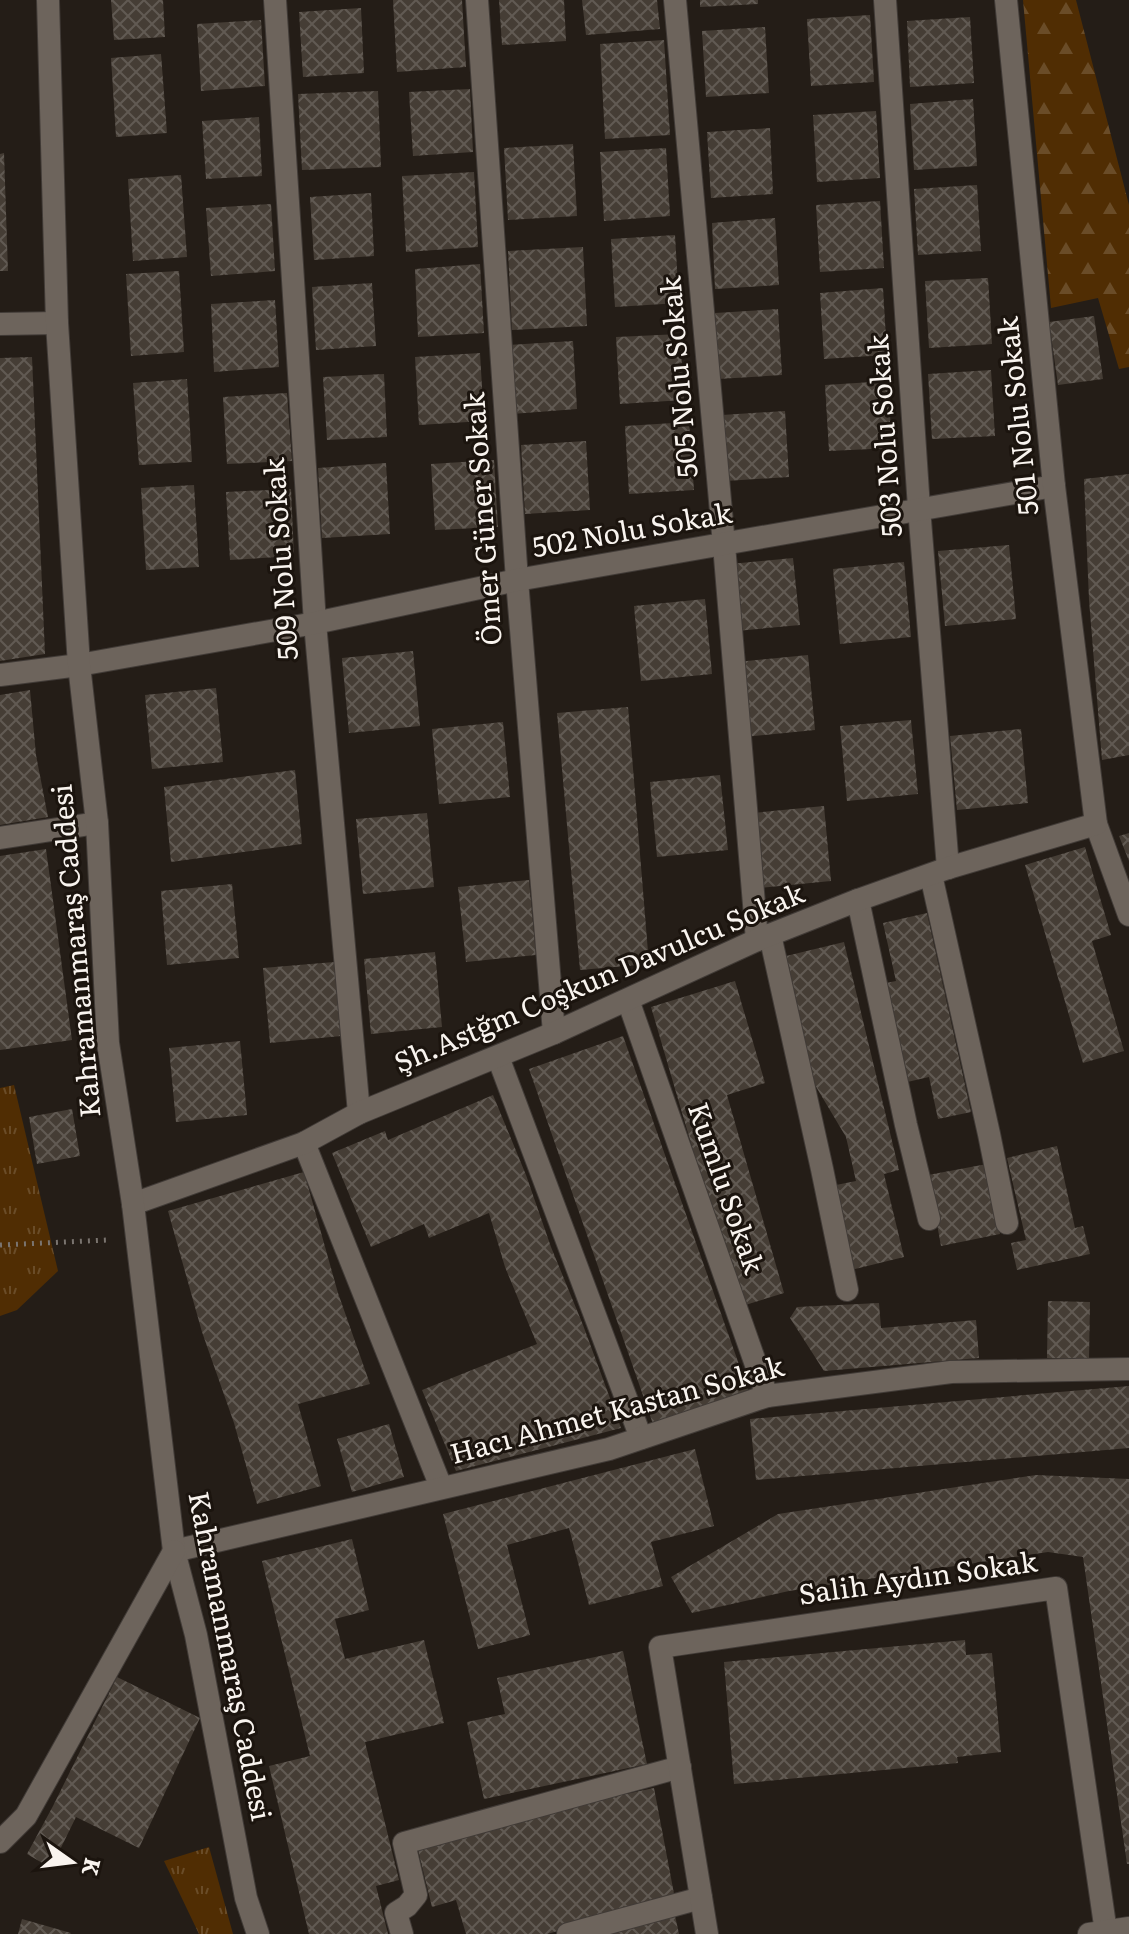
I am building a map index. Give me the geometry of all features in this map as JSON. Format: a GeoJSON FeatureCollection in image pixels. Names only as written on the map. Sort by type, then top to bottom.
{"type":"FeatureCollection","features":[{"type":"Feature","properties":{"kind":"street","name":"Kahramanmaraş Caddesi"},"geometry":{"type":"LineString","coordinates":[[48,0],[57,323],[79,665],[97,823],[108,1043],[133,1204],[174,1551],[196,1635],[246,1898],[258,1934]]}},
{"type":"Feature","properties":{"kind":"street","name":"509 Nolu Sokak"},"geometry":{"type":"LineString","coordinates":[[275,0],[315,623],[359,1113]]}},
{"type":"Feature","properties":{"kind":"street","name":"Ömer Güner Sokak"},"geometry":{"type":"LineString","coordinates":[[477,0],[517,580],[554,1033]]}},
{"type":"Feature","properties":{"kind":"street","name":"505 Nolu Sokak"},"geometry":{"type":"LineString","coordinates":[[675,0],[763,938],[822,1169],[847,1290]]}},
{"type":"Feature","properties":{"kind":"street","name":"503 Nolu Sokak"},"geometry":{"type":"LineString","coordinates":[[885,0],[919,508],[939,871],[1007,1223]]}},
{"type":"Feature","properties":{"kind":"street","name":"501 Nolu Sokak"},"geometry":{"type":"LineString","coordinates":[[1006,0],[1054,486],[1096,824],[1129,915]]}},
{"type":"Feature","properties":{"kind":"street"},"geometry":{"type":"LineString","coordinates":[[0,324],[57,323]]}},
{"type":"Feature","properties":{"kind":"street","name":"502 Nolu Sokak"},"geometry":{"type":"LineString","coordinates":[[0,675],[79,665],[315,623],[517,580],[1054,486]]}},
{"type":"Feature","properties":{"kind":"street"},"geometry":{"type":"LineString","coordinates":[[0,838],[97,823]]}},
{"type":"Feature","properties":{"kind":"street","name":"Şh.Astğm Coşkun Davulcu Sokak"},"geometry":{"type":"LineString","coordinates":[[133,1204],[304,1143],[359,1113],[498,1057],[763,938],[858,900],[939,871],[1096,824]]}},
{"type":"Feature","properties":{"kind":"street"},"geometry":{"type":"LineString","coordinates":[[858,900],[929,1219]]}},
{"type":"Feature","properties":{"kind":"street","name":"Kumlu Sokak"},"geometry":{"type":"LineString","coordinates":[[628,1000],[767,1396]]}},
{"type":"Feature","properties":{"kind":"street"},"geometry":{"type":"LineString","coordinates":[[498,1057],[641,1438]]}},
{"type":"Feature","properties":{"kind":"street"},"geometry":{"type":"LineString","coordinates":[[304,1143],[441,1487]]}},
{"type":"Feature","properties":{"kind":"street","name":"Hacı Ahmet Kastan Sokak"},"geometry":{"type":"LineString","coordinates":[[174,1551],[609,1449],[767,1396],[951,1372],[1129,1369]]}},
{"type":"Feature","properties":{"kind":"street"},"geometry":{"type":"LineString","coordinates":[[0,1842],[26,1816],[174,1551]]}},
{"type":"Feature","properties":{"kind":"street","name":"Salih Aydın Sokak"},"geometry":{"type":"LineString","coordinates":[[680,1767],[660,1647],[1056,1588],[1097,1933]]}},
{"type":"Feature","properties":{"kind":"street"},"geometry":{"type":"LineString","coordinates":[[402,1934],[396,1913],[416,1895],[404,1843],[680,1767],[707,1934]]}},
{"type":"Feature","properties":{"kind":"street"},"geometry":{"type":"LineString","coordinates":[[568,1934],[701,1898]]}},
{"type":"Feature","properties":{"kind":"street"},"geometry":{"type":"LineString","coordinates":[[1097,1933],[1129,1928]]}},
{"type":"Feature","properties":{"kind":"path"},"geometry":{"type":"LineString","coordinates":[[0,1245],[137,1239]]}},
{"type":"Feature","properties":{"kind":"green space"},"geometry":{"type":"Polygon","coordinates":[[[1023,0],[1076,0],[1129,205],[1129,367],[1119,369],[1098,298],[1051,308],[1023,0]]]}},
{"type":"Feature","properties":{"kind":"green space"},"geometry":{"type":"Polygon","coordinates":[[[14,1085],[58,1271],[17,1310],[0,1316],[0,1088],[14,1085]]]}},
{"type":"Feature","properties":{"kind":"green space"},"geometry":{"type":"Polygon","coordinates":[[[209,1847],[233,1934],[199,1934],[164,1861],[209,1847]]]}},
{"type":"Feature","properties":{"kind":"building"},"geometry":{"type":"Polygon","coordinates":[[[111,0],[163,0],[165,37],[114,40],[111,0]]]}},
{"type":"Feature","properties":{"kind":"building"},"geometry":{"type":"Polygon","coordinates":[[[393,0],[462,0],[466,67],[397,72],[393,0]]]}},
{"type":"Feature","properties":{"kind":"building"},"geometry":{"type":"Polygon","coordinates":[[[499,0],[564,0],[566,41],[502,45],[499,0]]]}},
{"type":"Feature","properties":{"kind":"building"},"geometry":{"type":"Polygon","coordinates":[[[582,0],[657,0],[660,29],[586,35],[582,0]]]}},
{"type":"Feature","properties":{"kind":"building"},"geometry":{"type":"Polygon","coordinates":[[[700,0],[758,0],[758,4],[700,7],[700,0]]]}},
{"type":"Feature","properties":{"kind":"building"},"geometry":{"type":"Polygon","coordinates":[[[361,8],[364,73],[303,77],[299,12],[361,8]]]}},
{"type":"Feature","properties":{"kind":"building"},"geometry":{"type":"Polygon","coordinates":[[[870,15],[874,82],[811,86],[807,19],[870,15]]]}},
{"type":"Feature","properties":{"kind":"building"},"geometry":{"type":"Polygon","coordinates":[[[970,17],[974,83],[910,87],[907,21],[970,17]]]}},
{"type":"Feature","properties":{"kind":"building"},"geometry":{"type":"Polygon","coordinates":[[[261,20],[265,86],[201,91],[197,24],[261,20]]]}},
{"type":"Feature","properties":{"kind":"building"},"geometry":{"type":"Polygon","coordinates":[[[765,27],[769,93],[706,97],[702,31],[765,27]]]}},
{"type":"Feature","properties":{"kind":"building"},"geometry":{"type":"Polygon","coordinates":[[[664,40],[670,135],[605,139],[600,44],[664,40]]]}},
{"type":"Feature","properties":{"kind":"building"},"geometry":{"type":"Polygon","coordinates":[[[161,54],[167,133],[116,137],[111,58],[161,54]]]}},
{"type":"Feature","properties":{"kind":"building"},"geometry":{"type":"Polygon","coordinates":[[[470,89],[473,152],[413,156],[409,92],[470,89]]]}},
{"type":"Feature","properties":{"kind":"building"},"geometry":{"type":"Polygon","coordinates":[[[378,91],[381,167],[302,170],[298,94],[378,91]]]}},
{"type":"Feature","properties":{"kind":"building"},"geometry":{"type":"Polygon","coordinates":[[[973,99],[977,166],[914,170],[910,104],[973,99]]]}},
{"type":"Feature","properties":{"kind":"building"},"geometry":{"type":"Polygon","coordinates":[[[876,111],[880,178],[817,182],[813,115],[876,111]]]}},
{"type":"Feature","properties":{"kind":"building"},"geometry":{"type":"Polygon","coordinates":[[[259,117],[262,176],[206,179],[202,121],[259,117]]]}},
{"type":"Feature","properties":{"kind":"building"},"geometry":{"type":"Polygon","coordinates":[[[770,128],[773,194],[711,198],[707,132],[770,128]]]}},
{"type":"Feature","properties":{"kind":"building"},"geometry":{"type":"Polygon","coordinates":[[[573,144],[577,216],[508,220],[504,148],[573,144]]]}},
{"type":"Feature","properties":{"kind":"building"},"geometry":{"type":"Polygon","coordinates":[[[666,148],[670,216],[604,221],[600,152],[666,148]]]}},
{"type":"Feature","properties":{"kind":"building"},"geometry":{"type":"Polygon","coordinates":[[[4,153],[8,271],[0,271],[0,154],[4,153]]]}},
{"type":"Feature","properties":{"kind":"building"},"geometry":{"type":"Polygon","coordinates":[[[474,172],[478,247],[406,252],[402,176],[474,172]]]}},
{"type":"Feature","properties":{"kind":"building"},"geometry":{"type":"Polygon","coordinates":[[[181,175],[187,257],[133,261],[128,179],[181,175]]]}},
{"type":"Feature","properties":{"kind":"building"},"geometry":{"type":"Polygon","coordinates":[[[977,185],[981,251],[918,255],[914,189],[977,185]]]}},
{"type":"Feature","properties":{"kind":"building"},"geometry":{"type":"Polygon","coordinates":[[[371,193],[374,256],[314,260],[310,197],[371,193]]]}},
{"type":"Feature","properties":{"kind":"building"},"geometry":{"type":"Polygon","coordinates":[[[880,201],[884,268],[820,272],[816,205],[880,201]]]}},
{"type":"Feature","properties":{"kind":"building"},"geometry":{"type":"Polygon","coordinates":[[[271,204],[275,271],[211,276],[206,208],[271,204]]]}},
{"type":"Feature","properties":{"kind":"building"},"geometry":{"type":"Polygon","coordinates":[[[775,218],[779,285],[715,289],[712,223],[775,218]]]}},
{"type":"Feature","properties":{"kind":"building"},"geometry":{"type":"Polygon","coordinates":[[[675,235],[679,303],[615,307],[611,239],[675,235]]]}},
{"type":"Feature","properties":{"kind":"building"},"geometry":{"type":"Polygon","coordinates":[[[583,247],[587,326],[512,330],[508,251],[583,247]]]}},
{"type":"Feature","properties":{"kind":"building"},"geometry":{"type":"Polygon","coordinates":[[[480,264],[484,333],[418,337],[415,269],[480,264]]]}},
{"type":"Feature","properties":{"kind":"building"},"geometry":{"type":"Polygon","coordinates":[[[179,271],[184,352],[131,356],[126,274],[179,271]]]}},
{"type":"Feature","properties":{"kind":"building"},"geometry":{"type":"Polygon","coordinates":[[[988,278],[992,344],[929,348],[925,281],[988,278]]]}},
{"type":"Feature","properties":{"kind":"building"},"geometry":{"type":"Polygon","coordinates":[[[372,283],[376,346],[316,350],[312,287],[372,283]]]}},
{"type":"Feature","properties":{"kind":"building"},"geometry":{"type":"Polygon","coordinates":[[[883,288],[887,355],[824,359],[820,293],[883,288]]]}},
{"type":"Feature","properties":{"kind":"building"},"geometry":{"type":"Polygon","coordinates":[[[275,300],[279,367],[214,372],[211,304],[275,300]]]}},
{"type":"Feature","properties":{"kind":"building"},"geometry":{"type":"Polygon","coordinates":[[[778,309],[782,375],[718,379],[715,313],[778,309]]]}},
{"type":"Feature","properties":{"kind":"building"},"geometry":{"type":"Polygon","coordinates":[[[1094,316],[1103,379],[1058,385],[1049,322],[1094,316]]]}},
{"type":"Feature","properties":{"kind":"building"},"geometry":{"type":"Polygon","coordinates":[[[680,334],[684,400],[620,404],[616,337],[680,334]]]}},
{"type":"Feature","properties":{"kind":"building"},"geometry":{"type":"Polygon","coordinates":[[[573,341],[577,409],[512,414],[508,345],[573,341]]]}},
{"type":"Feature","properties":{"kind":"building"},"geometry":{"type":"Polygon","coordinates":[[[480,353],[484,421],[419,425],[415,357],[480,353]]]}},
{"type":"Feature","properties":{"kind":"building"},"geometry":{"type":"Polygon","coordinates":[[[32,357],[45,654],[0,661],[0,358],[32,357]]]}},
{"type":"Feature","properties":{"kind":"building"},"geometry":{"type":"Polygon","coordinates":[[[991,370],[995,436],[932,439],[928,374],[991,370]]]}},
{"type":"Feature","properties":{"kind":"building"},"geometry":{"type":"Polygon","coordinates":[[[384,374],[387,437],[327,440],[323,377],[384,374]]]}},
{"type":"Feature","properties":{"kind":"building"},"geometry":{"type":"Polygon","coordinates":[[[187,379],[192,462],[139,465],[133,383],[187,379]]]}},
{"type":"Feature","properties":{"kind":"building"},"geometry":{"type":"Polygon","coordinates":[[[888,381],[892,448],[829,451],[825,385],[888,381]]]}},
{"type":"Feature","properties":{"kind":"building"},"geometry":{"type":"Polygon","coordinates":[[[287,393],[292,461],[227,464],[223,397],[287,393]]]}},
{"type":"Feature","properties":{"kind":"building"},"geometry":{"type":"Polygon","coordinates":[[[785,411],[789,477],[726,481],[722,415],[785,411]]]}},
{"type":"Feature","properties":{"kind":"building"},"geometry":{"type":"Polygon","coordinates":[[[689,422],[694,490],[629,494],[625,426],[689,422]]]}},
{"type":"Feature","properties":{"kind":"building"},"geometry":{"type":"Polygon","coordinates":[[[586,441],[590,510],[525,514],[521,445],[586,441]]]}},
{"type":"Feature","properties":{"kind":"building"},"geometry":{"type":"Polygon","coordinates":[[[494,460],[498,527],[435,530],[431,464],[494,460]]]}},
{"type":"Feature","properties":{"kind":"building"},"geometry":{"type":"Polygon","coordinates":[[[386,463],[390,534],[322,538],[318,468],[386,463]]]}},
{"type":"Feature","properties":{"kind":"building"},"geometry":{"type":"Polygon","coordinates":[[[1129,474],[1129,755],[1102,760],[1089,600],[1084,479],[1129,474]]]}},
{"type":"Feature","properties":{"kind":"building"},"geometry":{"type":"Polygon","coordinates":[[[194,485],[199,567],[146,570],[141,488],[194,485]]]}},
{"type":"Feature","properties":{"kind":"building"},"geometry":{"type":"Polygon","coordinates":[[[291,489],[294,556],[230,560],[226,492],[291,489]]]}},
{"type":"Feature","properties":{"kind":"building"},"geometry":{"type":"Polygon","coordinates":[[[1009,545],[1016,619],[945,626],[938,551],[1009,545]]]}},
{"type":"Feature","properties":{"kind":"building"},"geometry":{"type":"Polygon","coordinates":[[[793,558],[800,625],[736,631],[730,564],[793,558]]]}},
{"type":"Feature","properties":{"kind":"building"},"geometry":{"type":"Polygon","coordinates":[[[904,562],[911,637],[840,644],[833,569],[904,562]]]}},
{"type":"Feature","properties":{"kind":"building"},"geometry":{"type":"Polygon","coordinates":[[[705,599],[712,674],[641,681],[634,606],[705,599]]]}},
{"type":"Feature","properties":{"kind":"building"},"geometry":{"type":"Polygon","coordinates":[[[413,651],[420,726],[349,733],[342,658],[413,651]]]}},
{"type":"Feature","properties":{"kind":"building"},"geometry":{"type":"Polygon","coordinates":[[[808,655],[815,730],[744,737],[737,662],[808,655]]]}},
{"type":"Feature","properties":{"kind":"building"},"geometry":{"type":"Polygon","coordinates":[[[216,688],[223,762],[152,769],[145,695],[216,688]]]}},
{"type":"Feature","properties":{"kind":"building"},"geometry":{"type":"Polygon","coordinates":[[[30,690],[36,755],[48,817],[0,825],[0,695],[30,690]]]}},
{"type":"Feature","properties":{"kind":"building"},"geometry":{"type":"Polygon","coordinates":[[[628,707],[649,964],[580,970],[557,713],[628,707]]]}},
{"type":"Feature","properties":{"kind":"building"},"geometry":{"type":"Polygon","coordinates":[[[911,720],[918,794],[847,801],[840,726],[911,720]]]}},
{"type":"Feature","properties":{"kind":"building"},"geometry":{"type":"Polygon","coordinates":[[[503,722],[510,797],[439,804],[432,729],[503,722]]]}},
{"type":"Feature","properties":{"kind":"building"},"geometry":{"type":"Polygon","coordinates":[[[1021,729],[1028,803],[957,810],[950,736],[1021,729]]]}},
{"type":"Feature","properties":{"kind":"building"},"geometry":{"type":"Polygon","coordinates":[[[295,770],[302,844],[171,862],[164,787],[295,770]]]}},
{"type":"Feature","properties":{"kind":"building"},"geometry":{"type":"Polygon","coordinates":[[[720,775],[728,850],[657,857],[650,782],[720,775]]]}},
{"type":"Feature","properties":{"kind":"building"},"geometry":{"type":"Polygon","coordinates":[[[824,806],[831,881],[759,888],[753,813],[824,806]]]}},
{"type":"Feature","properties":{"kind":"building"},"geometry":{"type":"Polygon","coordinates":[[[427,813],[434,887],[363,894],[356,819],[427,813]]]}},
{"type":"Feature","properties":{"kind":"building"},"geometry":{"type":"Polygon","coordinates":[[[1129,833],[1129,861],[1119,836],[1129,833]]]}},
{"type":"Feature","properties":{"kind":"building"},"geometry":{"type":"Polygon","coordinates":[[[1085,847],[1111,935],[1092,941],[1124,1051],[1083,1063],[1025,865],[1085,847]]]}},
{"type":"Feature","properties":{"kind":"building"},"geometry":{"type":"Polygon","coordinates":[[[46,849],[72,1040],[0,1050],[0,856],[46,849]]]}},
{"type":"Feature","properties":{"kind":"building"},"geometry":{"type":"Polygon","coordinates":[[[529,880],[536,955],[466,962],[458,887],[529,880]]]}},
{"type":"Feature","properties":{"kind":"building"},"geometry":{"type":"Polygon","coordinates":[[[232,884],[239,958],[167,965],[161,891],[232,884]]]}},
{"type":"Feature","properties":{"kind":"building"},"geometry":{"type":"Polygon","coordinates":[[[927,913],[971,1112],[938,1119],[929,1077],[903,1083],[881,984],[896,981],[883,923],[927,913]]]}},
{"type":"Feature","properties":{"kind":"building"},"geometry":{"type":"Polygon","coordinates":[[[844,942],[899,1170],[884,1174],[904,1257],[851,1270],[831,1186],[856,1181],[846,1137],[812,1080],[782,957],[844,942]]]}},
{"type":"Feature","properties":{"kind":"building"},"geometry":{"type":"Polygon","coordinates":[[[435,952],[442,1027],[371,1034],[364,959],[435,952]]]}},
{"type":"Feature","properties":{"kind":"building"},"geometry":{"type":"Polygon","coordinates":[[[334,962],[341,1036],[270,1043],[263,968],[334,962]]]}},
{"type":"Feature","properties":{"kind":"building"},"geometry":{"type":"Polygon","coordinates":[[[735,981],[765,1083],[727,1095],[784,1293],[739,1307],[651,1007],[735,981]]]}},
{"type":"Feature","properties":{"kind":"building"},"geometry":{"type":"Polygon","coordinates":[[[623,1036],[748,1390],[653,1424],[529,1069],[623,1036]]]}},
{"type":"Feature","properties":{"kind":"building"},"geometry":{"type":"Polygon","coordinates":[[[240,1041],[247,1115],[176,1122],[169,1048],[240,1041]]]}},
{"type":"Feature","properties":{"kind":"building"},"geometry":{"type":"Polygon","coordinates":[[[493,1095],[621,1428],[456,1471],[422,1390],[537,1344],[505,1267],[489,1213],[429,1238],[424,1224],[371,1247],[332,1153],[385,1131],[388,1140],[493,1095]]]}},
{"type":"Feature","properties":{"kind":"building"},"geometry":{"type":"Polygon","coordinates":[[[72,1109],[80,1156],[37,1164],[29,1117],[72,1109]]]}},
{"type":"Feature","properties":{"kind":"building"},"geometry":{"type":"Polygon","coordinates":[[[1057,1146],[1075,1228],[1083,1226],[1090,1254],[1017,1270],[1011,1243],[1026,1240],[1007,1158],[1057,1146]]]}},
{"type":"Feature","properties":{"kind":"building"},"geometry":{"type":"Polygon","coordinates":[[[987,1164],[1000,1234],[941,1246],[928,1175],[987,1164]]]}},
{"type":"Feature","properties":{"kind":"building"},"geometry":{"type":"Polygon","coordinates":[[[304,1172],[338,1293],[370,1384],[298,1404],[321,1486],[257,1504],[234,1423],[202,1332],[168,1211],[304,1172]]]}},
{"type":"Feature","properties":{"kind":"building"},"geometry":{"type":"Polygon","coordinates":[[[1048,1301],[1090,1302],[1089,1359],[1047,1358],[1048,1301]]]}},
{"type":"Feature","properties":{"kind":"building"},"geometry":{"type":"Polygon","coordinates":[[[879,1303],[881,1328],[976,1320],[979,1358],[824,1371],[790,1318],[797,1307],[879,1303]]]}},
{"type":"Feature","properties":{"kind":"building"},"geometry":{"type":"Polygon","coordinates":[[[1129,1386],[1129,1448],[756,1480],[750,1419],[1129,1386]]]}},
{"type":"Feature","properties":{"kind":"building"},"geometry":{"type":"Polygon","coordinates":[[[389,1424],[404,1477],[352,1492],[337,1439],[389,1424]]]}},
{"type":"Feature","properties":{"kind":"building"},"geometry":{"type":"Polygon","coordinates":[[[695,1449],[714,1526],[651,1542],[663,1586],[589,1605],[569,1528],[507,1545],[530,1635],[478,1649],[443,1514],[695,1449]]]}},
{"type":"Feature","properties":{"kind":"building"},"geometry":{"type":"Polygon","coordinates":[[[1036,1475],[1129,1479],[1129,1864],[1083,1557],[1048,1552],[789,1591],[692,1613],[671,1577],[778,1514],[1036,1475]]]}},
{"type":"Feature","properties":{"kind":"building"},"geometry":{"type":"Polygon","coordinates":[[[352,1539],[369,1610],[335,1619],[345,1659],[424,1640],[444,1723],[365,1742],[399,1880],[376,1886],[388,1934],[309,1934],[269,1766],[310,1756],[262,1561],[352,1539]]]}},
{"type":"Feature","properties":{"kind":"building"},"geometry":{"type":"Polygon","coordinates":[[[965,1640],[966,1655],[992,1653],[1001,1752],[957,1757],[958,1763],[734,1784],[724,1662],[965,1640]]]}},
{"type":"Feature","properties":{"kind":"building"},"geometry":{"type":"Polygon","coordinates":[[[623,1651],[647,1764],[484,1799],[467,1722],[505,1714],[497,1678],[623,1651]]]}},
{"type":"Feature","properties":{"kind":"building"},"geometry":{"type":"Polygon","coordinates":[[[117,1677],[200,1718],[139,1848],[76,1817],[51,1868],[27,1854],[117,1677]]]}},
{"type":"Feature","properties":{"kind":"building"},"geometry":{"type":"Polygon","coordinates":[[[654,1788],[675,1899],[547,1934],[466,1934],[456,1900],[432,1907],[418,1850],[536,1813],[654,1788]]]}},
{"type":"Feature","properties":{"kind":"building"},"geometry":{"type":"Polygon","coordinates":[[[674,1911],[679,1934],[606,1934],[674,1911]]]}},
{"type":"Feature","properties":{"kind":"building"},"geometry":{"type":"Polygon","coordinates":[[[22,1919],[71,1933],[18,1934],[22,1919]]]}}]}
